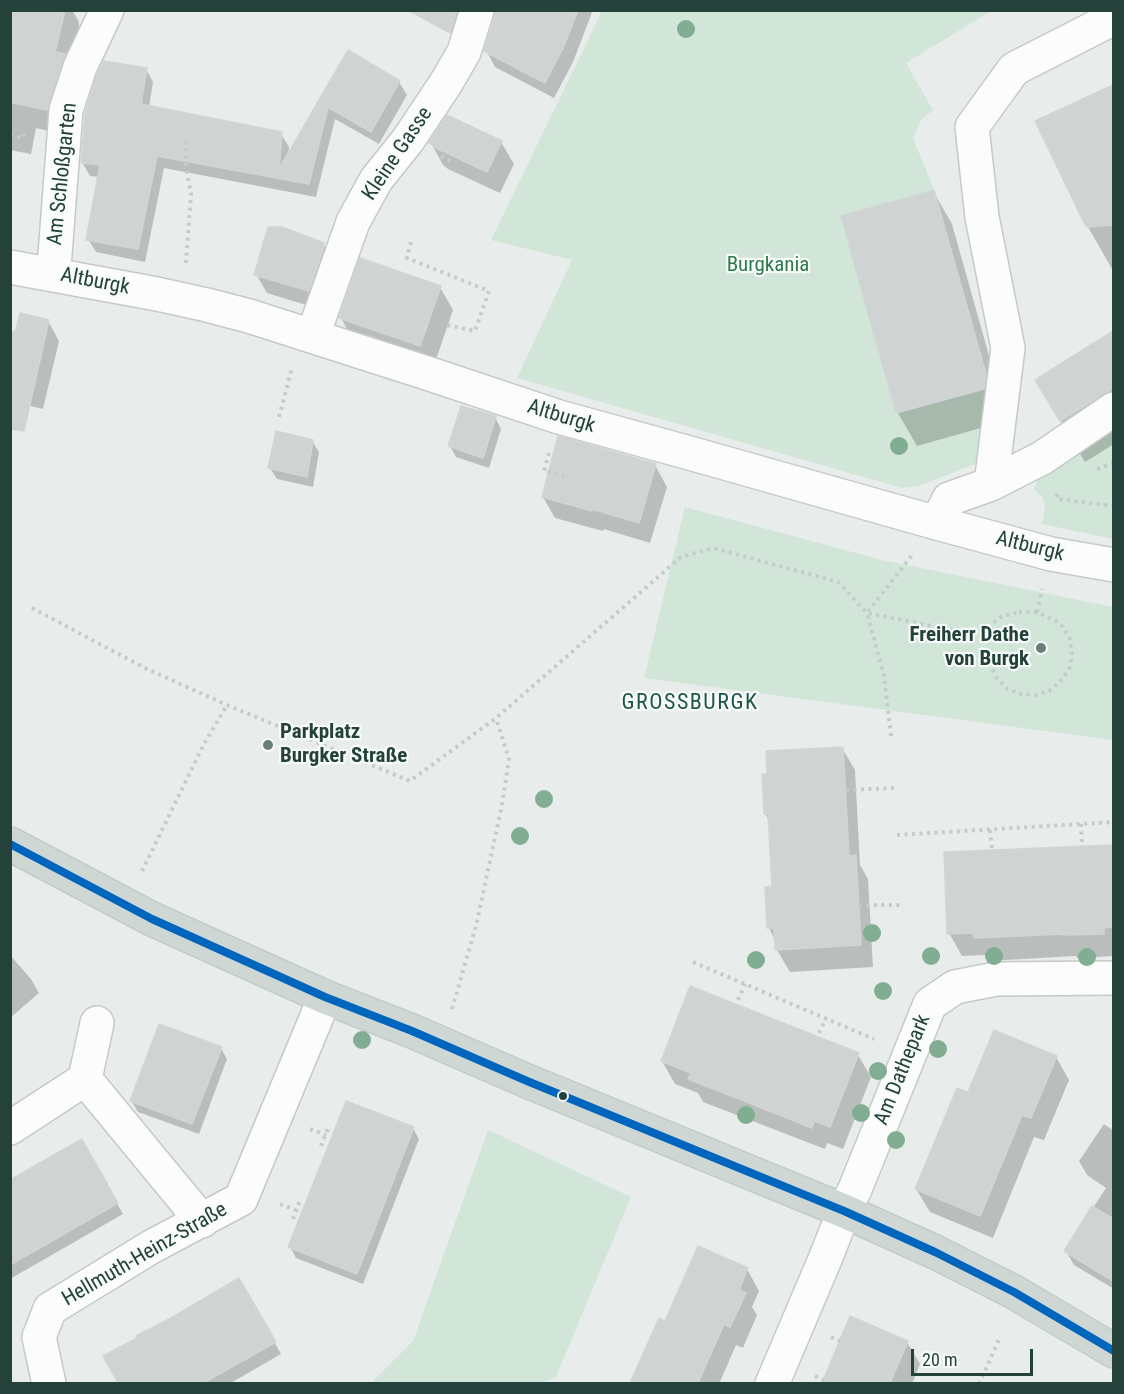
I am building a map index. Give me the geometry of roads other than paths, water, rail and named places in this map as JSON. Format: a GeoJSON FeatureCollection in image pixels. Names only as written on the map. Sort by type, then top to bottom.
{"type":"FeatureCollection","features":[{"type":"Feature","properties":{"kind":"main road"},"geometry":{"type":"LineString","coordinates":[[10,844],[152,920],[325,997],[844,1211],[935,1252],[1014,1292],[1113,1352]]}},
{"type":"Feature","properties":{"kind":"street","name":"Am Schloßgarten"},"geometry":{"type":"LineString","coordinates":[[51,274],[55,255],[66,110],[80,67],[108,10]]}},
{"type":"Feature","properties":{"kind":"street","name":"Kleine Gasse"},"geometry":{"type":"LineString","coordinates":[[304,348],[353,222],[376,180],[408,140],[446,83],[464,52],[477,10]]}},
{"type":"Feature","properties":{"kind":"street"},"geometry":{"type":"LineString","coordinates":[[992,484],[1008,348],[982,217],[972,127],[1014,69],[1113,18]]}},
{"type":"Feature","properties":{"kind":"street","name":"Altburgk"},"geometry":{"type":"LineString","coordinates":[[10,267],[207,304],[304,348],[1051,554],[1113,565]]}},
{"type":"Feature","properties":{"kind":"street"},"geometry":{"type":"LineString","coordinates":[[937,523],[949,499],[992,484],[1042,458],[1113,409]]}},
{"type":"Feature","properties":{"kind":"street","name":"Am Dathepark"},"geometry":{"type":"LineString","coordinates":[[772,1383],[844,1211],[855,1190],[930,1004],[955,987],[996,979],[1113,978]]}},
{"type":"Feature","properties":{"kind":"street","name":"Hellmuth-Heinz-Straße"},"geometry":{"type":"LineString","coordinates":[[49,1383],[39,1337],[50,1309],[151,1247],[241,1199],[325,997]]}},
{"type":"Feature","properties":{"kind":"street"},"geometry":{"type":"LineString","coordinates":[[10,1128],[85,1079],[97,1023]]}},
{"type":"Feature","properties":{"kind":"street"},"geometry":{"type":"LineString","coordinates":[[85,1079],[202,1221]]}},
{"type":"Feature","properties":{"kind":"place","name":"Freiherr Dathe von Burgk"},"geometry":{"type":"Point","coordinates":[1041,648]}},
{"type":"Feature","properties":{"kind":"place","name":"Parkplatz Burgker Straße"},"geometry":{"type":"Point","coordinates":[268,745]}},
{"type":"Feature","properties":{"kind":"district","name":"GROSSBURGK"},"geometry":{"type":"Point","coordinates":[690,703]}},
{"type":"Feature","properties":{"kind":"park label","name":"Burgkania"},"geometry":{"type":"Point","coordinates":[768,266]}}]}
